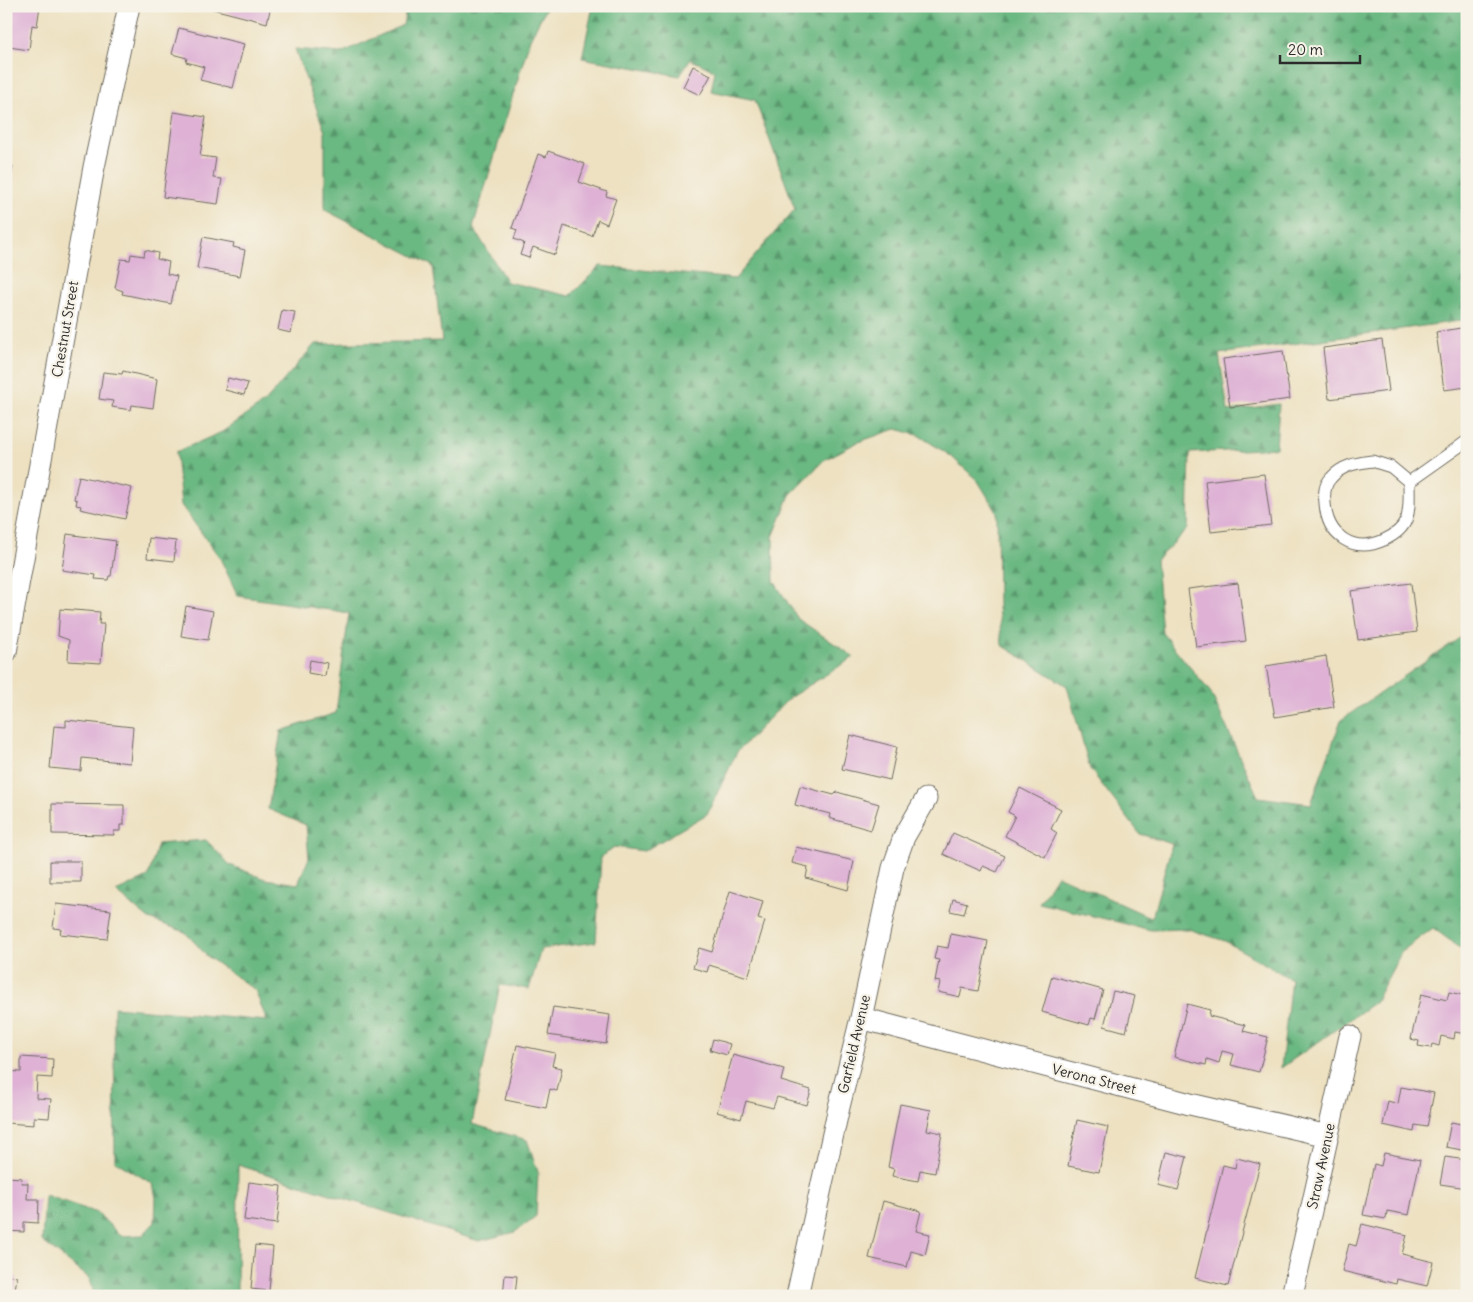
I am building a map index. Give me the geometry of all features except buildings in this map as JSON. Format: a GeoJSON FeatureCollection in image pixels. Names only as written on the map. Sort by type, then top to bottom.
{"type":"FeatureCollection","features":[{"type":"Feature","properties":{"kind":"street","name":"Chestnut Street"},"geometry":{"type":"LineString","coordinates":[[6,652],[10,604],[92,177],[129,6]]}},
{"type":"Feature","properties":{"kind":"street","name":"Garfield Avenue"},"geometry":{"type":"LineString","coordinates":[[797,1296],[861,1018],[893,868],[904,837],[926,799]]}},
{"type":"Feature","properties":{"kind":"street","name":"Verona Street"},"geometry":{"type":"LineString","coordinates":[[861,1018],[1190,1104],[1328,1136]]}},
{"type":"Feature","properties":{"kind":"street","name":"Straw Avenue"},"geometry":{"type":"LineString","coordinates":[[1292,1296],[1350,1036]]}},
{"type":"Feature","properties":{"kind":"lane"},"geometry":{"type":"LineString","coordinates":[[1409,482],[1467,441]]}},
{"type":"Feature","properties":{"kind":"lane"},"geometry":{"type":"LineString","coordinates":[[1372,461],[1391,467],[1409,482],[1411,498],[1408,517],[1402,526],[1386,539],[1363,546],[1356,545],[1346,541],[1332,527],[1325,507],[1325,488],[1329,479],[1340,469],[1356,463],[1372,461]]}},
{"type":"Feature","properties":{"kind":"green space"},"geometry":{"type":"Polygon","coordinates":[[[407,6],[547,6],[530,39],[473,227],[507,282],[570,296],[600,266],[735,279],[795,209],[755,100],[711,91],[715,71],[690,59],[680,76],[582,58],[593,6],[1467,6],[1467,320],[1219,354],[1228,411],[1279,404],[1276,448],[1190,453],[1188,529],[1156,560],[1162,633],[1211,693],[1258,797],[1311,804],[1341,720],[1467,633],[1467,953],[1433,928],[1402,951],[1375,1002],[1281,1068],[1291,979],[1225,941],[1188,929],[1151,930],[1039,903],[1057,875],[1152,918],[1172,844],[1140,834],[1090,769],[1067,686],[1002,645],[998,607],[997,512],[978,481],[951,456],[918,435],[896,429],[858,442],[824,460],[790,495],[773,537],[774,581],[798,619],[854,657],[789,698],[737,752],[707,814],[644,851],[614,847],[601,857],[596,942],[541,949],[529,989],[500,985],[472,1124],[527,1140],[538,1172],[536,1216],[515,1232],[479,1241],[238,1165],[237,1296],[95,1296],[89,1278],[42,1241],[45,1195],[97,1213],[121,1236],[143,1235],[155,1222],[156,1198],[153,1184],[115,1161],[114,1007],[267,1021],[255,990],[208,957],[185,932],[149,919],[116,892],[148,877],[158,844],[206,840],[230,865],[265,879],[298,884],[309,858],[306,825],[268,809],[281,731],[336,713],[349,613],[238,596],[220,558],[181,505],[176,452],[222,432],[265,402],[315,344],[442,341],[433,266],[325,210],[325,132],[295,49],[341,53],[403,25],[407,6]]]}}]}
